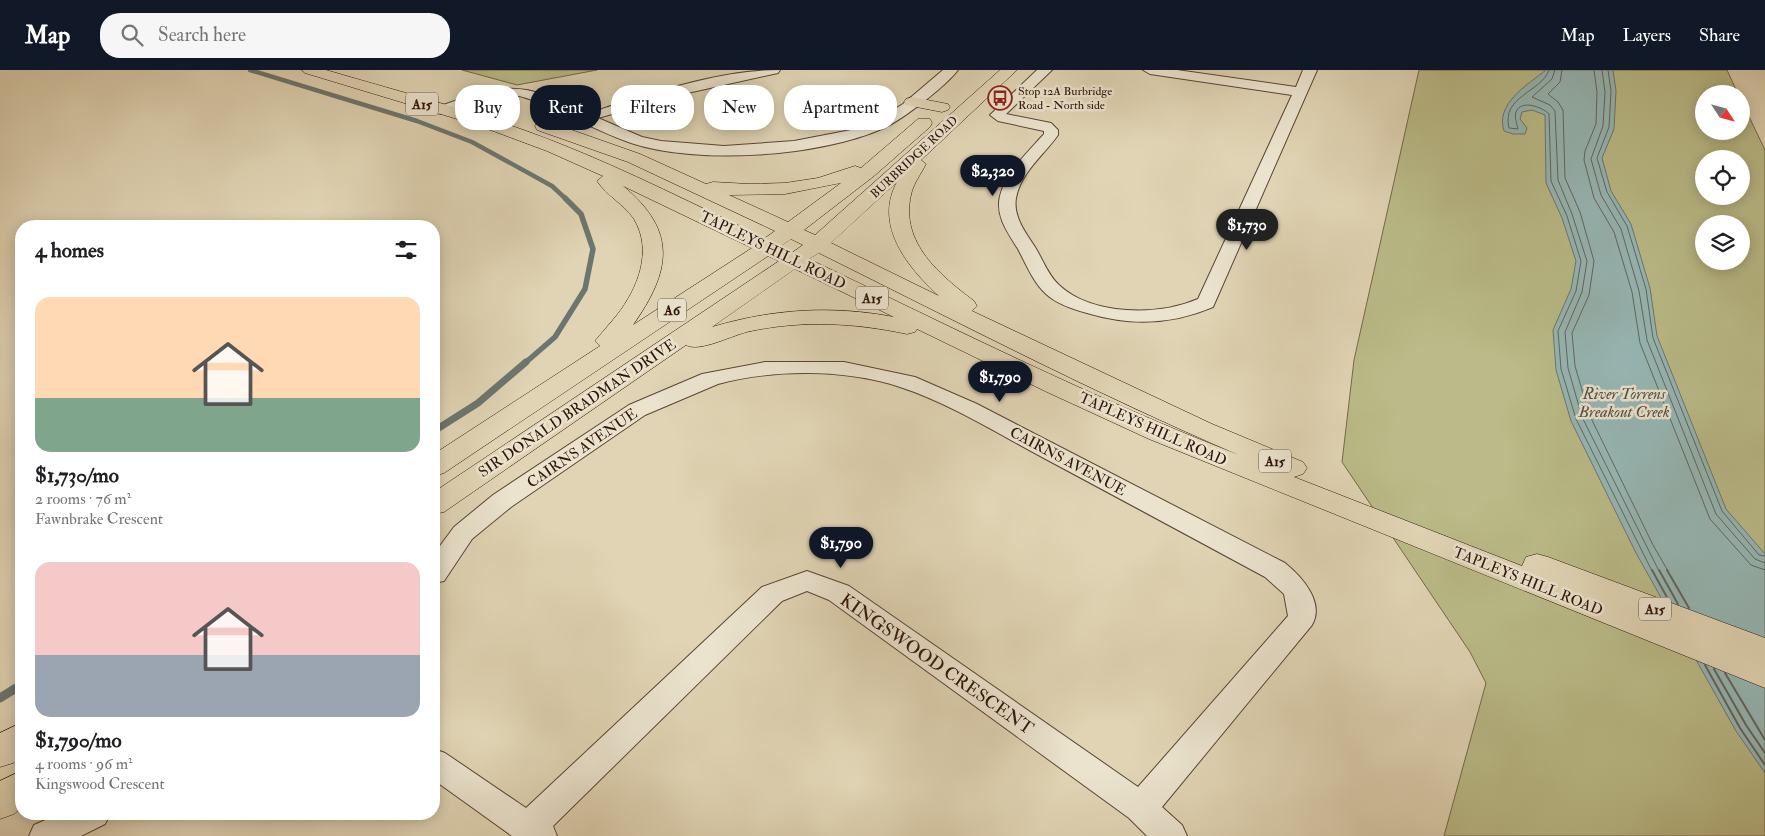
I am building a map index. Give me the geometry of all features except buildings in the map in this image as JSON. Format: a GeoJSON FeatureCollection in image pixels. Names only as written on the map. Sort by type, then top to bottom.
{"type":"FeatureCollection","features":[{"type":"Feature","properties":{"kind":"main road","name":"TAPLEYS HILL ROAD"},"geometry":{"type":"LineString","coordinates":[[310,70],[483,121],[575,157],[1166,437],[1765,675]]}},
{"type":"Feature","properties":{"kind":"main road","name":"TAPLEYS HILL ROAD"},"geometry":{"type":"LineString","coordinates":[[354,70],[455,99]]}},
{"type":"Feature","properties":{"kind":"main road","name":"BURBRIDGE ROAD"},"geometry":{"type":"LineString","coordinates":[[818,244],[1009,70]]}},
{"type":"Feature","properties":{"kind":"main road","name":"BURBRIDGE ROAD"},"geometry":{"type":"LineString","coordinates":[[790,231],[876,164],[955,95]]}},
{"type":"Feature","properties":{"kind":"main road"},"geometry":{"type":"LineString","coordinates":[[912,102],[942,107]]}},
{"type":"Feature","properties":{"kind":"main road","name":"TAPLEYS HILL ROAD"},"geometry":{"type":"LineString","coordinates":[[520,119],[611,148],[818,244],[1012,340],[1260,454],[1545,568],[1765,651]]}},
{"type":"Feature","properties":{"kind":"main road"},"geometry":{"type":"LineString","coordinates":[[918,153],[919,161],[904,187],[898,208],[900,225],[908,245],[914,256],[938,282],[1012,340]]}},
{"type":"Feature","properties":{"kind":"main road"},"geometry":{"type":"LineString","coordinates":[[575,157],[634,204],[648,228],[654,258],[652,270],[641,299],[615,333],[576,372]]}},
{"type":"Feature","properties":{"kind":"main road"},"geometry":{"type":"LineString","coordinates":[[694,186],[743,191],[790,189],[823,183],[876,164]]}},
{"type":"Feature","properties":{"kind":"main road","name":"A6"},"geometry":{"type":"LineString","coordinates":[[767,248],[790,231]]}},
{"type":"Feature","properties":{"kind":"main road","name":"A6"},"geometry":{"type":"LineString","coordinates":[[794,261],[818,244]]}},
{"type":"Feature","properties":{"kind":"main road","name":"SIR DONALD BRADMAN DRIVE"},"geometry":{"type":"LineString","coordinates":[[440,463],[492,426],[767,248]]}},
{"type":"Feature","properties":{"kind":"main road","name":"SIR DONALD BRADMAN DRIVE"},"geometry":{"type":"LineString","coordinates":[[440,501],[794,261]]}},
{"type":"Feature","properties":{"kind":"main road"},"geometry":{"type":"LineString","coordinates":[[654,357],[736,327],[789,317],[815,315],[869,319],[950,336]]}},
{"type":"Feature","properties":{"kind":"main road"},"geometry":{"type":"LineString","coordinates":[[0,752],[15,742]]}},
{"type":"Feature","properties":{"kind":"main road"},"geometry":{"type":"LineString","coordinates":[[0,802],[15,791]]}},
{"type":"Feature","properties":{"kind":"street"},"geometry":{"type":"LineString","coordinates":[[601,112],[642,99],[697,85],[773,70]]}},
{"type":"Feature","properties":{"kind":"street"},"geometry":{"type":"LineString","coordinates":[[912,102],[951,70]]}},
{"type":"Feature","properties":{"kind":"street"},"geometry":{"type":"LineString","coordinates":[[1045,70],[997,114],[1003,118],[1046,126],[1051,130],[1050,135],[1012,183],[1007,205],[1014,227],[1049,286],[1061,296],[1100,311],[1125,316],[1151,317],[1173,315],[1194,310],[1206,303],[1310,70]]}},
{"type":"Feature","properties":{"kind":"street"},"geometry":{"type":"LineString","coordinates":[[1150,70],[1300,92]]}},
{"type":"Feature","properties":{"kind":"street","name":"TAPLEYS HILL ROAD"},"geometry":{"type":"LineString","coordinates":[[601,124],[639,141],[684,148],[744,149],[837,139],[865,131],[893,117],[912,102]]}},
{"type":"Feature","properties":{"kind":"street","name":"TAPLEYS HILL ROAD"},"geometry":{"type":"LineString","coordinates":[[442,110],[455,106]]}},
{"type":"Feature","properties":{"kind":"street","name":"CAIRNS AVENUE"},"geometry":{"type":"LineString","coordinates":[[440,566],[463,533],[502,501],[637,410],[710,379],[765,368],[844,368],[907,382],[969,409],[1275,570],[1296,588],[1301,599],[1302,618],[1141,808]]}},
{"type":"Feature","properties":{"kind":"street","name":"KINGSWOOD CRESCENT"},"geometry":{"type":"LineString","coordinates":[[534,832],[772,594],[807,581],[839,593],[1141,808],[1170,836]]}},
{"type":"Feature","properties":{"kind":"street"},"geometry":{"type":"LineString","coordinates":[[440,767],[534,832]]}},
{"type":"Feature","properties":{"kind":"street"},"geometry":{"type":"LineString","coordinates":[[46,836],[80,820]]}},
{"type":"Feature","properties":{"kind":"green space"},"geometry":{"type":"Polygon","coordinates":[[[462,70],[597,70],[517,85],[462,70]]]}},
{"type":"Feature","properties":{"kind":"green space"},"geometry":{"type":"Polygon","coordinates":[[[1419,70],[1727,70],[1734,85],[1695,85],[1695,140],[1750,140],[1750,119],[1765,150],[1765,836],[1444,836],[1486,683],[1470,652],[1342,462],[1354,360],[1419,70]]]}},
{"type":"Feature","properties":{"kind":"water","name":"River Torrens Breakout Creek"},"geometry":{"type":"Polygon","coordinates":[[[1546,70],[1613,70],[1616,91],[1614,129],[1602,158],[1611,191],[1631,224],[1650,288],[1657,336],[1726,509],[1765,554],[1765,773],[1736,731],[1636,553],[1571,421],[1556,370],[1553,330],[1571,289],[1576,261],[1562,218],[1546,183],[1545,115],[1532,110],[1522,112],[1520,119],[1527,128],[1525,134],[1513,134],[1504,131],[1502,121],[1504,112],[1514,96],[1546,70]]]}},
{"type":"Feature","properties":{"kind":"waterway"},"geometry":{"type":"LineString","coordinates":[[250,70],[417,121],[472,142],[552,186],[566,199]]}},
{"type":"Feature","properties":{"kind":"waterway"},"geometry":{"type":"LineString","coordinates":[[525,363],[555,337],[585,289],[593,249],[581,214],[566,199]]}},
{"type":"Feature","properties":{"kind":"waterway"},"geometry":{"type":"LineString","coordinates":[[440,427],[478,403],[526,362]]}},
{"type":"Feature","properties":{"kind":"waterway"},"geometry":{"type":"LineString","coordinates":[[0,698],[15,689]]}},
{"type":"Feature","properties":{"kind":"place","name":"Stop 12A Burbridge Road - North side"},"geometry":{"type":"Point","coordinates":[1000,98]}}]}
